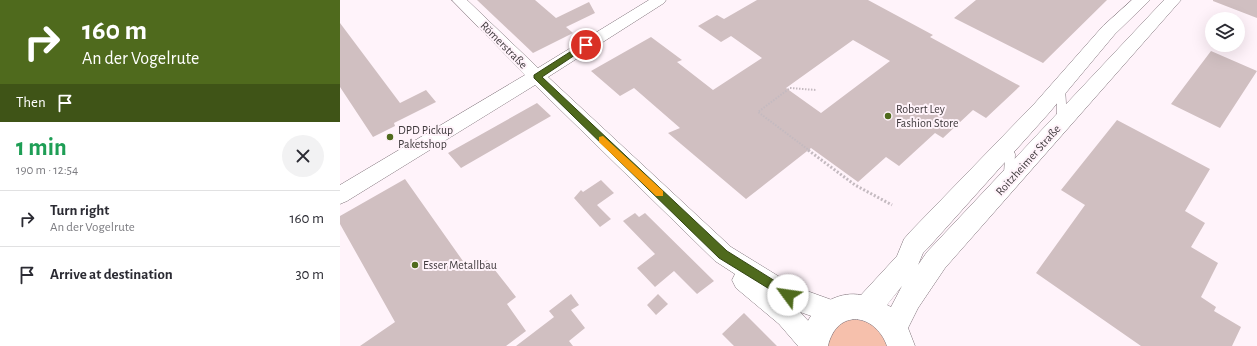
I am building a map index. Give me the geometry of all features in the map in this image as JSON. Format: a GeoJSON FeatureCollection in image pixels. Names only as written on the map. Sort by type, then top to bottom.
{"type":"FeatureCollection","features":[{"type":"Feature","properties":{"kind":"street","name":"Römerstraße"},"geometry":{"type":"LineString","coordinates":[[459,0],[723,254],[788,295],[834,312]]}},
{"type":"Feature","properties":{"kind":"street"},"geometry":{"type":"LineString","coordinates":[[340,195],[537,76],[659,0]]}},
{"type":"Feature","properties":{"kind":"street","name":"Roitzheimer Straße"},"geometry":{"type":"LineString","coordinates":[[897,337],[912,293],[936,260],[1009,182],[1059,102],[1083,52],[1142,0]]}},
{"type":"Feature","properties":{"kind":"street","name":"Roitzheimer Straße"},"geometry":{"type":"LineString","coordinates":[[867,308],[906,264],[919,240],[1006,145],[1059,102],[1168,2]]}},
{"type":"Feature","properties":{"kind":"street","name":"Römerstraße"},"geometry":{"type":"LineString","coordinates":[[723,254],[732,269],[788,316],[814,346]]}},
{"type":"Feature","properties":{"kind":"street"},"geometry":{"type":"LineString","coordinates":[[814,346],[820,325],[834,312],[847,307],[867,308],[882,315],[897,337]]}},
{"type":"Feature","properties":{"kind":"lane"},"geometry":{"type":"LineString","coordinates":[[1006,145],[1010,154],[1009,182]]}},
{"type":"Feature","properties":{"kind":"path"},"geometry":{"type":"LineString","coordinates":[[816,90],[790,88],[758,112],[855,185],[892,205]]}},
{"type":"Feature","properties":{"kind":"shaded area"},"geometry":{"type":"Polygon","coordinates":[[[852,319],[864,321],[874,326],[879,330],[887,346],[827,346],[830,336],[835,328],[847,320],[852,319]]]}},
{"type":"Feature","properties":{"kind":"building"},"geometry":{"type":"Polygon","coordinates":[[[477,0],[535,0],[556,18],[589,2],[595,13],[566,27],[573,33],[533,53],[477,0]]]}},
{"type":"Feature","properties":{"kind":"building"},"geometry":{"type":"Polygon","coordinates":[[[757,0],[868,0],[933,35],[930,37],[1020,86],[986,118],[973,110],[943,138],[935,133],[899,166],[886,157],[858,182],[811,148],[746,199],[668,133],[680,128],[634,88],[620,96],[591,71],[651,37],[682,60],[677,62],[713,90],[762,58],[731,36],[721,42],[698,26],[717,15],[724,19],[757,0]],[[853,40],[786,88],[821,113],[890,61],[853,40]]]}},
{"type":"Feature","properties":{"kind":"building"},"geometry":{"type":"Polygon","coordinates":[[[976,0],[1107,0],[1043,63],[954,18],[976,0]]]}},
{"type":"Feature","properties":{"kind":"building"},"geometry":{"type":"Polygon","coordinates":[[[1257,0],[1257,18],[1245,13],[1245,12],[1213,1],[1257,0]]]}},
{"type":"Feature","properties":{"kind":"building"},"geometry":{"type":"Polygon","coordinates":[[[340,23],[400,103],[426,90],[436,102],[394,123],[395,126],[373,137],[340,87],[340,23]]]}},
{"type":"Feature","properties":{"kind":"building"},"geometry":{"type":"Polygon","coordinates":[[[1210,52],[1257,71],[1220,128],[1171,104],[1210,52]]]}},
{"type":"Feature","properties":{"kind":"building"},"geometry":{"type":"Polygon","coordinates":[[[537,103],[551,116],[461,168],[448,153],[537,103]]]}},
{"type":"Feature","properties":{"kind":"building"},"geometry":{"type":"Polygon","coordinates":[[[1117,120],[1210,169],[1185,211],[1205,223],[1191,247],[1218,263],[1201,297],[1216,307],[1214,311],[1241,327],[1232,346],[1141,346],[1036,273],[1085,205],[1061,190],[1117,120]]]}},
{"type":"Feature","properties":{"kind":"building","name":"Esser Metallbau"},"geometry":{"type":"Polygon","coordinates":[[[405,179],[470,271],[487,260],[516,297],[507,304],[526,331],[506,346],[360,346],[395,322],[340,224],[340,216],[405,179]]]}},
{"type":"Feature","properties":{"kind":"building"},"geometry":{"type":"Polygon","coordinates":[[[601,180],[614,193],[597,205],[611,219],[600,227],[574,198],[581,190],[583,192],[601,180]]]}},
{"type":"Feature","properties":{"kind":"building"},"geometry":{"type":"Polygon","coordinates":[[[635,213],[639,217],[645,213],[714,281],[697,294],[674,271],[655,287],[637,268],[655,254],[623,221],[635,213]]]}},
{"type":"Feature","properties":{"kind":"building"},"geometry":{"type":"Polygon","coordinates":[[[571,294],[579,305],[571,310],[585,328],[569,341],[573,346],[516,346],[554,317],[549,311],[571,294]]]}},
{"type":"Feature","properties":{"kind":"building"},"geometry":{"type":"Polygon","coordinates":[[[658,294],[668,304],[656,315],[647,305],[658,294]]]}},
{"type":"Feature","properties":{"kind":"building"},"geometry":{"type":"Polygon","coordinates":[[[744,313],[777,346],[734,346],[722,334],[744,313]]]}},
{"type":"Feature","properties":{"kind":"slow traffic"},"geometry":{"type":"LineString","coordinates":[[603,140],[659,194]]}},
{"type":"Feature","properties":{"kind":"place","name":"Robert Ley Fashion Store"},"geometry":{"type":"Point","coordinates":[888,116]}},
{"type":"Feature","properties":{"kind":"place","name":"DPD Pickup Paketshop"},"geometry":{"type":"Point","coordinates":[390,137]}},
{"type":"Feature","properties":{"kind":"place","name":"Esser Metallbau"},"geometry":{"type":"Point","coordinates":[415,265]}},
{"type":"Feature","properties":{"kind":"route"},"geometry":{"type":"LineString","coordinates":[[586,45],[537,76],[723,254],[788,295]]}}]}
